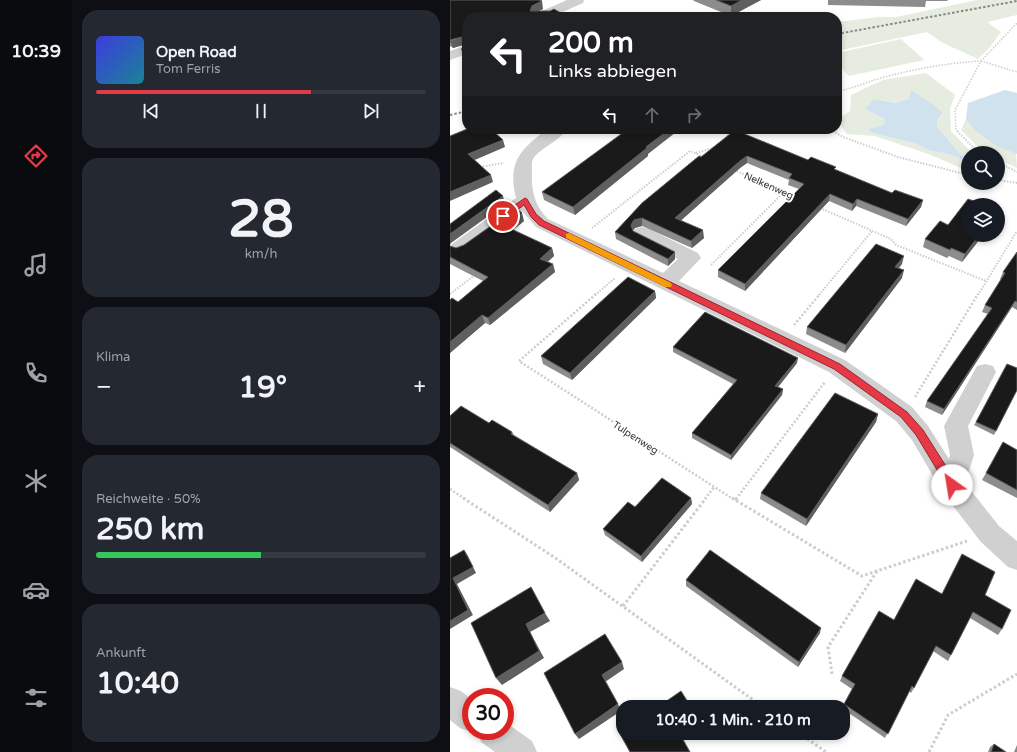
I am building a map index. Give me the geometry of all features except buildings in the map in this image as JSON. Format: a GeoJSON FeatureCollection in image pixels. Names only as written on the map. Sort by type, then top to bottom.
{"type":"FeatureCollection","features":[{"type":"Feature","properties":{"kind":"street"},"geometry":{"type":"LineString","coordinates":[[547,0],[561,8]]}},
{"type":"Feature","properties":{"kind":"street"},"geometry":{"type":"LineString","coordinates":[[552,12],[578,0]]}},
{"type":"Feature","properties":{"kind":"street"},"geometry":{"type":"LineString","coordinates":[[450,56],[462,51]]}},
{"type":"Feature","properties":{"kind":"street"},"geometry":{"type":"LineString","coordinates":[[551,134],[539,142],[524,160],[523,178],[525,200],[533,216],[542,223],[629,266],[837,366],[904,414],[920,433],[952,485],[990,534],[1017,558]]}},
{"type":"Feature","properties":{"kind":"street"},"geometry":{"type":"LineString","coordinates":[[459,248],[525,200]]}},
{"type":"Feature","properties":{"kind":"street"},"geometry":{"type":"LineString","coordinates":[[642,233],[691,258],[674,288]]}},
{"type":"Feature","properties":{"kind":"street"},"geometry":{"type":"LineString","coordinates":[[952,485],[962,455],[956,426],[985,372]]}},
{"type":"Feature","properties":{"kind":"street"},"geometry":{"type":"LineString","coordinates":[[450,702],[462,710]]}},
{"type":"Feature","properties":{"kind":"street"},"geometry":{"type":"LineString","coordinates":[[504,740],[521,752]]}},
{"type":"Feature","properties":{"kind":"path"},"geometry":{"type":"LineString","coordinates":[[972,146],[956,130],[955,110],[981,61],[1017,23]]}},
{"type":"Feature","properties":{"kind":"path"},"geometry":{"type":"LineString","coordinates":[[842,91],[846,91],[879,78],[938,66],[981,61],[1017,72]]}},
{"type":"Feature","properties":{"kind":"path"},"geometry":{"type":"LineString","coordinates":[[695,153],[713,148],[730,134]]}},
{"type":"Feature","properties":{"kind":"path"},"geometry":{"type":"LineString","coordinates":[[838,134],[898,157],[961,173]]}},
{"type":"Feature","properties":{"kind":"path"},"geometry":{"type":"LineString","coordinates":[[577,240],[690,151],[709,159]]}},
{"type":"Feature","properties":{"kind":"path"},"geometry":{"type":"LineString","coordinates":[[477,167],[524,160]]}},
{"type":"Feature","properties":{"kind":"path"},"geometry":{"type":"LineString","coordinates":[[1005,166],[1017,172]]}},
{"type":"Feature","properties":{"kind":"path","name":"Nelkenweg"},"geometry":{"type":"LineString","coordinates":[[729,168],[797,198]]}},
{"type":"Feature","properties":{"kind":"path"},"geometry":{"type":"LineString","coordinates":[[1005,181],[1017,183]]}},
{"type":"Feature","properties":{"kind":"path"},"geometry":{"type":"LineString","coordinates":[[674,288],[784,192]]}},
{"type":"Feature","properties":{"kind":"path"},"geometry":{"type":"LineString","coordinates":[[818,207],[890,239],[896,245],[986,281]]}},
{"type":"Feature","properties":{"kind":"path"},"geometry":{"type":"LineString","coordinates":[[782,340],[872,231]]}},
{"type":"Feature","properties":{"kind":"path"},"geometry":{"type":"LineString","coordinates":[[904,414],[1017,231]]}},
{"type":"Feature","properties":{"kind":"path","name":"Tulpenweg"},"geometry":{"type":"LineString","coordinates":[[629,266],[519,361],[714,487],[862,576],[877,570]]}},
{"type":"Feature","properties":{"kind":"path"},"geometry":{"type":"LineString","coordinates":[[450,294],[481,270]]}},
{"type":"Feature","properties":{"kind":"path"},"geometry":{"type":"LineString","coordinates":[[735,500],[837,366]]}},
{"type":"Feature","properties":{"kind":"path"},"geometry":{"type":"LineString","coordinates":[[623,606],[714,487]]}},
{"type":"Feature","properties":{"kind":"path"},"geometry":{"type":"LineString","coordinates":[[450,489],[554,557],[753,700]]}},
{"type":"Feature","properties":{"kind":"path"},"geometry":{"type":"LineString","coordinates":[[832,674],[828,647],[877,570],[990,534]]}},
{"type":"Feature","properties":{"kind":"path"},"geometry":{"type":"LineString","coordinates":[[929,752],[948,715],[1017,674]]}},
{"type":"Feature","properties":{"kind":"path"},"geometry":{"type":"LineString","coordinates":[[809,740],[826,752]]}},
{"type":"Feature","properties":{"kind":"shaded area"},"geometry":{"type":"Polygon","coordinates":[[[977,0],[1017,0],[1017,15],[987,22],[1001,32],[990,47],[978,59],[943,43],[927,32],[842,50],[842,21],[879,17],[896,17],[977,0]]]}},
{"type":"Feature","properties":{"kind":"shaded area"},"geometry":{"type":"Polygon","coordinates":[[[901,39],[924,60],[849,76],[842,69],[842,52],[901,39]]]}},
{"type":"Feature","properties":{"kind":"shaded area"},"geometry":{"type":"Polygon","coordinates":[[[926,73],[955,95],[950,109],[951,131],[965,146],[961,146],[961,155],[937,127],[938,118],[943,115],[911,90],[908,99],[895,103],[874,99],[865,109],[885,119],[883,125],[870,129],[872,133],[914,143],[931,151],[946,153],[961,159],[961,168],[931,155],[875,136],[847,134],[842,128],[842,117],[850,111],[851,95],[883,80],[926,73]]]}},
{"type":"Feature","properties":{"kind":"shaded area"},"geometry":{"type":"Polygon","coordinates":[[[966,119],[977,130],[1000,146],[977,146],[961,130],[966,119]]]}},
{"type":"Feature","properties":{"kind":"shaded area"},"geometry":{"type":"Polygon","coordinates":[[[1005,149],[1016,153],[1017,168],[1005,162],[1005,149]]]}},
{"type":"Feature","properties":{"kind":"water"},"geometry":{"type":"Polygon","coordinates":[[[911,90],[934,105],[943,114],[938,118],[937,127],[961,155],[961,159],[946,153],[931,151],[914,143],[872,133],[869,129],[883,125],[885,119],[865,109],[874,99],[895,103],[908,99],[911,90]]]}},
{"type":"Feature","properties":{"kind":"water"},"geometry":{"type":"Polygon","coordinates":[[[1005,90],[1017,93],[1017,154],[1005,149],[1005,146],[997,146],[976,131],[966,119],[968,103],[1005,90]]]}},
{"type":"Feature","properties":{"kind":"railway"},"geometry":{"type":"LineString","coordinates":[[842,33],[1017,1]]}},
{"type":"Feature","properties":{"kind":"railway"},"geometry":{"type":"LineString","coordinates":[[450,115],[462,112]]}},
{"type":"Feature","properties":{"kind":"slow traffic"},"geometry":{"type":"LineString","coordinates":[[569,236],[668,285]]}},
{"type":"Feature","properties":{"kind":"route"},"geometry":{"type":"LineString","coordinates":[[503,216],[525,200],[533,216],[542,223],[837,366],[904,414],[920,433],[952,485]]}}]}
